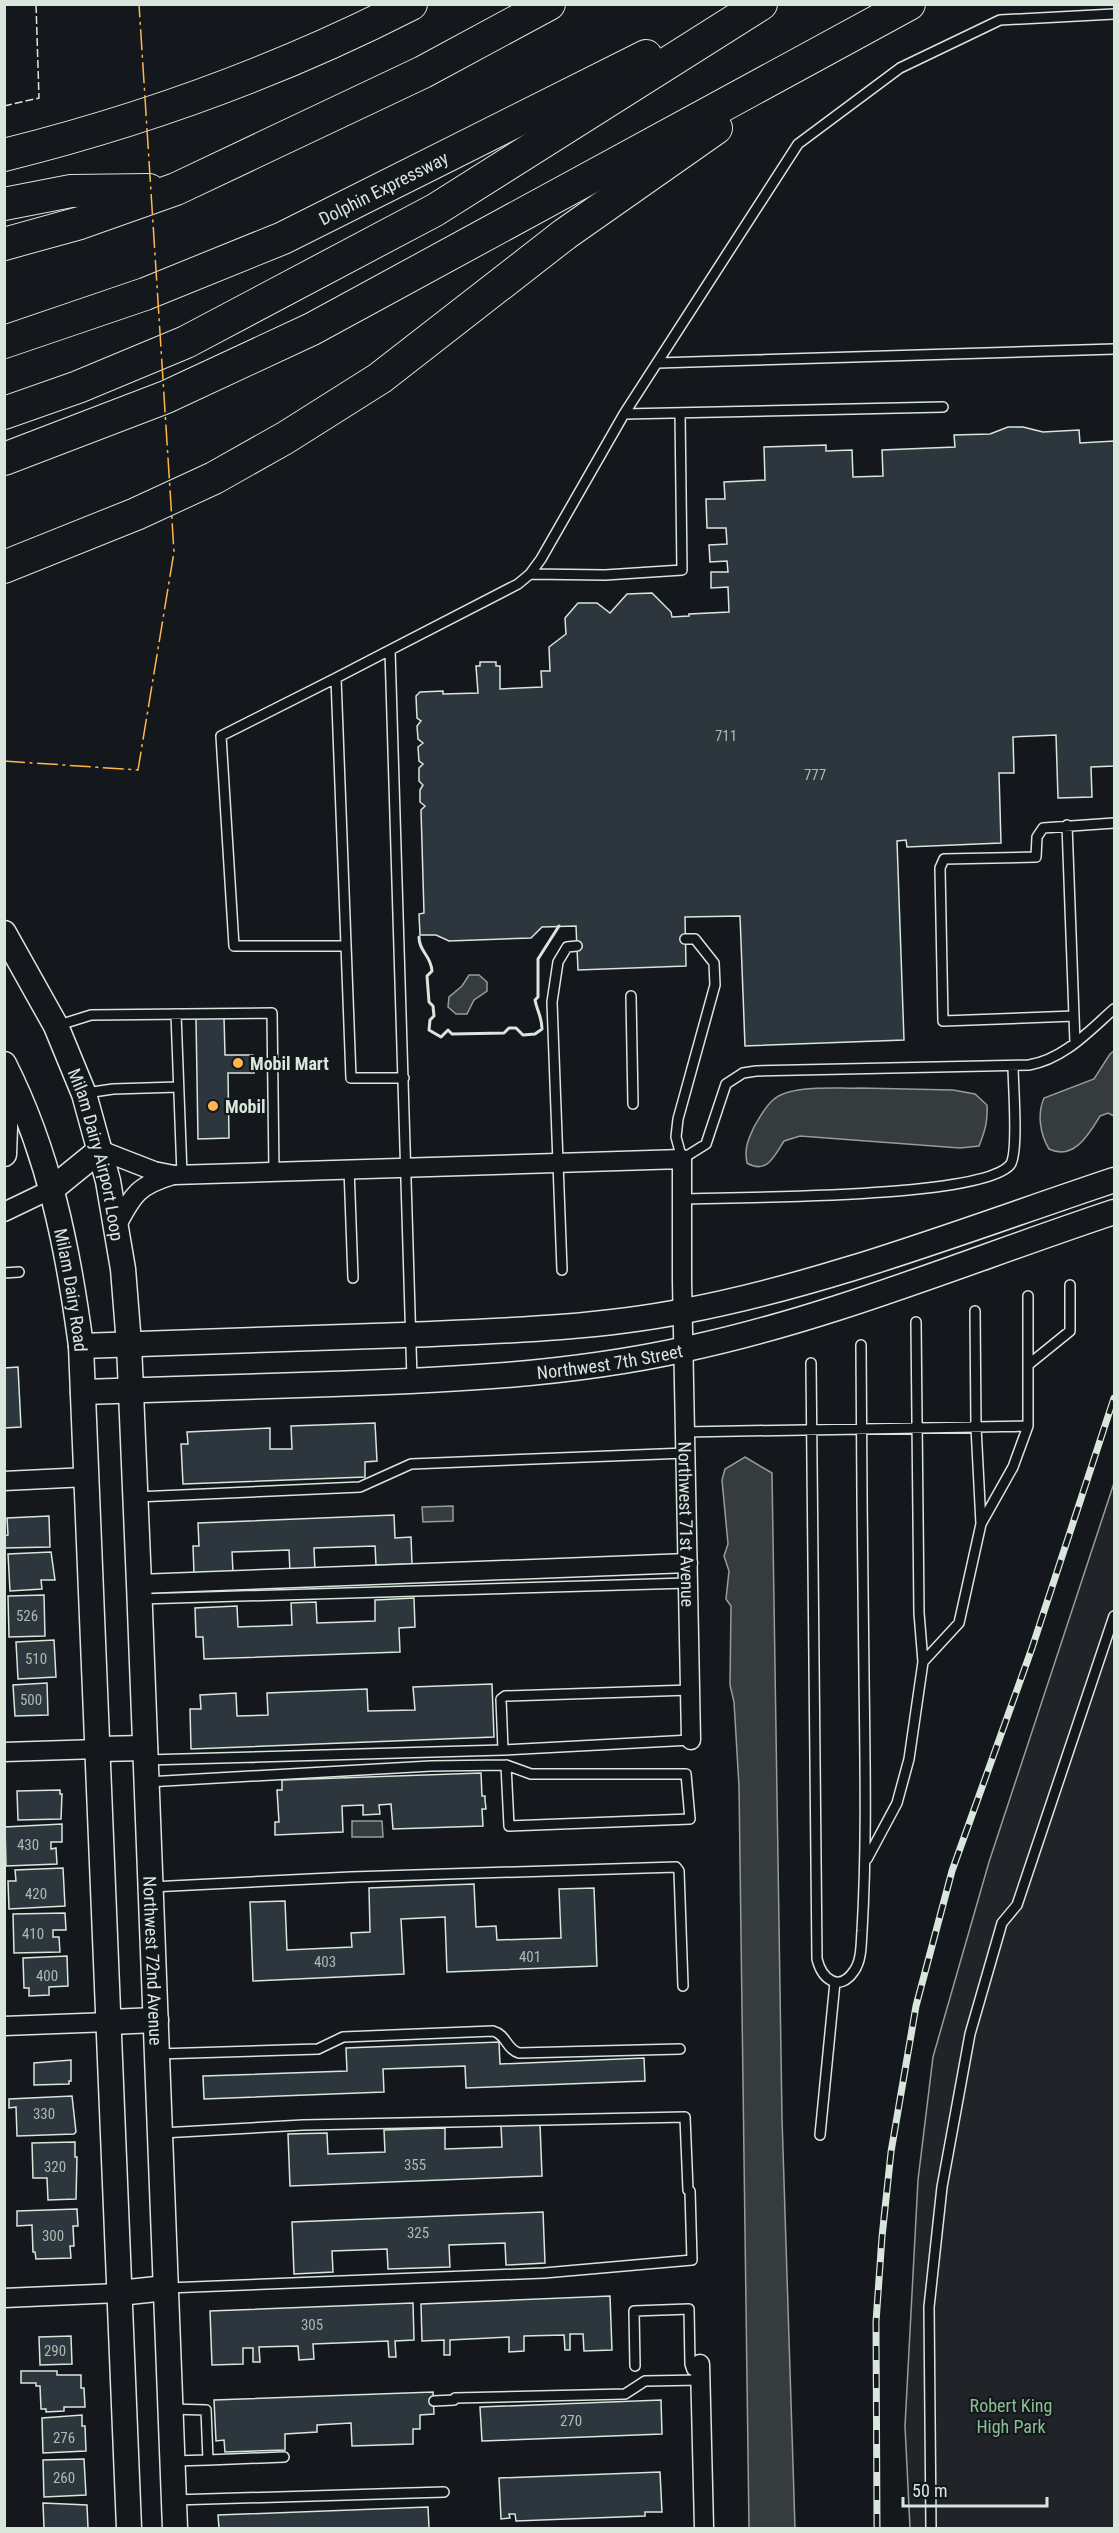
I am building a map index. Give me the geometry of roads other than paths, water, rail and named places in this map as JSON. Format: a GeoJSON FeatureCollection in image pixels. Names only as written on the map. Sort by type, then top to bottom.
{"type":"FeatureCollection","features":[{"type":"Feature","properties":{"kind":"highway"},"geometry":{"type":"LineString","coordinates":[[4,155],[112,126],[178,104],[308,53],[411,4]]}},
{"type":"Feature","properties":{"kind":"highway"},"geometry":{"type":"LineString","coordinates":[[4,244],[80,223],[176,189],[423,72],[549,4]]}},
{"type":"Feature","properties":{"kind":"highway","name":"Dolphin Expressway"},"geometry":{"type":"LineString","coordinates":[[4,342],[145,294],[284,238],[747,4]]}},
{"type":"Feature","properties":{"kind":"highway"},"geometry":{"type":"LineString","coordinates":[[4,413],[78,387],[186,342],[435,210],[761,4]]}},
{"type":"Feature","properties":{"kind":"highway"},"geometry":{"type":"LineString","coordinates":[[4,459],[166,397],[312,329],[909,4]]}},
{"type":"Feature","properties":{"kind":"highway"},"geometry":{"type":"LineString","coordinates":[[4,567],[136,514],[214,478],[332,409],[380,378],[565,234],[710,132],[797,64]]}},
{"type":"Feature","properties":{"kind":"highway"},"geometry":{"type":"LineString","coordinates":[[4,204],[71,191],[176,189]]}},
{"type":"Feature","properties":{"kind":"highway"},"geometry":{"type":"LineString","coordinates":[[4,393],[81,368],[280,292]]}},
{"type":"Feature","properties":{"kind":"main road","name":"Milam Dairy Airport Loop"},"geometry":{"type":"LineString","coordinates":[[4,933],[56,1026],[84,1094],[100,1150],[117,1225],[124,1278],[131,1390]]}},
{"type":"Feature","properties":{"kind":"main road"},"geometry":{"type":"LineString","coordinates":[[4,1154],[6,1066]]}},
{"type":"Feature","properties":{"kind":"main road"},"geometry":{"type":"LineString","coordinates":[[6,1066],[27,1116],[52,1189],[100,1150]]}},
{"type":"Feature","properties":{"kind":"main road","name":"Northwest 7th Street"},"geometry":{"type":"LineString","coordinates":[[81,1346],[411,1334],[585,1324],[683,1311],[758,1294],[825,1275],[1114,1180]]}},
{"type":"Feature","properties":{"kind":"main road","name":"Milam Dairy Road"},"geometry":{"type":"LineString","coordinates":[[52,1189],[65,1239],[81,1346],[83,1392]]}},
{"type":"Feature","properties":{"kind":"main road","name":"Northwest 7th Street"},"geometry":{"type":"LineString","coordinates":[[83,1392],[412,1381],[525,1375],[594,1366],[684,1350],[799,1319],[1114,1212]]}},
{"type":"Feature","properties":{"kind":"main road","name":"Northwest 72nd Avenue"},"geometry":{"type":"LineString","coordinates":[[131,1390],[175,2529]]}},
{"type":"Feature","properties":{"kind":"main road"},"geometry":{"type":"LineString","coordinates":[[83,1392],[129,2529]]}},
{"type":"Feature","properties":{"kind":"main road"},"geometry":{"type":"LineString","coordinates":[[98,1749],[146,1764]]}},
{"type":"Feature","properties":{"kind":"main road"},"geometry":{"type":"LineString","coordinates":[[109,2022],[156,2020]]}},
{"type":"Feature","properties":{"kind":"main road"},"geometry":{"type":"LineString","coordinates":[[119,2293],[166,2288]]}},
{"type":"Feature","properties":{"kind":"street"},"geometry":{"type":"LineString","coordinates":[[100,1150],[154,1171],[178,1174],[682,1159]]}},
{"type":"Feature","properties":{"kind":"street","name":"Northwest 71st Avenue"},"geometry":{"type":"LineString","coordinates":[[682,1159],[691,1740]]}},
{"type":"Feature","properties":{"kind":"street"},"geometry":{"type":"LineString","coordinates":[[117,1225],[135,1193],[152,1181],[178,1174]]}},
{"type":"Feature","properties":{"kind":"street"},"geometry":{"type":"LineString","coordinates":[[4,1212],[52,1189]]}},
{"type":"Feature","properties":{"kind":"street"},"geometry":{"type":"LineString","coordinates":[[4,1481],[87,1477]]}},
{"type":"Feature","properties":{"kind":"street"},"geometry":{"type":"LineString","coordinates":[[139,1592],[688,1563]]}},
{"type":"Feature","properties":{"kind":"street"},"geometry":{"type":"LineString","coordinates":[[4,1752],[98,1749]]}},
{"type":"Feature","properties":{"kind":"street"},"geometry":{"type":"LineString","coordinates":[[4,2026],[109,2022]]}},
{"type":"Feature","properties":{"kind":"street"},"geometry":{"type":"LineString","coordinates":[[4,2298],[119,2293]]}},
{"type":"Feature","properties":{"kind":"street"},"geometry":{"type":"LineString","coordinates":[[701,2372],[704,2529]]}},
{"type":"Feature","properties":{"kind":"lane"},"geometry":{"type":"LineString","coordinates":[[346,946],[234,946],[221,736],[518,584],[530,574],[541,559],[624,414],[798,144],[900,68],[1000,20],[1114,14]]}},
{"type":"Feature","properties":{"kind":"lane"},"geometry":{"type":"LineString","coordinates":[[658,363],[1114,349]]}},
{"type":"Feature","properties":{"kind":"lane"},"geometry":{"type":"LineString","coordinates":[[624,414],[943,406]]}},
{"type":"Feature","properties":{"kind":"lane"},"geometry":{"type":"LineString","coordinates":[[530,574],[605,575],[682,570],[680,413]]}},
{"type":"Feature","properties":{"kind":"lane"},"geometry":{"type":"LineString","coordinates":[[390,650],[412,1381]]}},
{"type":"Feature","properties":{"kind":"lane"},"geometry":{"type":"LineString","coordinates":[[336,678],[351,1078],[404,1078]]}},
{"type":"Feature","properties":{"kind":"lane"},"geometry":{"type":"LineString","coordinates":[[1074,1016],[943,1021],[940,868],[944,859],[1036,857],[1037,837],[1043,828],[1114,823]]}},
{"type":"Feature","properties":{"kind":"lane"},"geometry":{"type":"LineString","coordinates":[[1068,825],[1075,1043]]}},
{"type":"Feature","properties":{"kind":"lane"},"geometry":{"type":"LineString","coordinates":[[685,939],[694,939],[714,963],[715,985],[678,1119],[676,1137],[682,1159],[706,1144],[726,1084],[743,1073],[1012,1066],[1043,1062],[1075,1043],[1114,1009]]}},
{"type":"Feature","properties":{"kind":"lane"},"geometry":{"type":"LineString","coordinates":[[562,1270],[552,1002],[558,962],[567,946],[577,946]]}},
{"type":"Feature","properties":{"kind":"lane"},"geometry":{"type":"LineString","coordinates":[[631,996],[633,1104]]}},
{"type":"Feature","properties":{"kind":"lane"},"geometry":{"type":"LineString","coordinates":[[56,1026],[91,1015],[272,1013],[274,1170]]}},
{"type":"Feature","properties":{"kind":"lane"},"geometry":{"type":"LineString","coordinates":[[176,1014],[178,1174]]}},
{"type":"Feature","properties":{"kind":"lane"},"geometry":{"type":"LineString","coordinates":[[681,1199],[921,1190],[967,1182],[1000,1172],[1009,1166],[1015,1151],[1012,1066]]}},
{"type":"Feature","properties":{"kind":"lane"},"geometry":{"type":"LineString","coordinates":[[84,1094],[113,1089],[178,1087]]}},
{"type":"Feature","properties":{"kind":"lane"},"geometry":{"type":"LineString","coordinates":[[349,1168],[353,1278]]}},
{"type":"Feature","properties":{"kind":"lane"},"geometry":{"type":"LineString","coordinates":[[4,1273],[19,1272]]}},
{"type":"Feature","properties":{"kind":"lane"},"geometry":{"type":"LineString","coordinates":[[1028,1365],[1070,1331],[1070,1285]]}},
{"type":"Feature","properties":{"kind":"lane"},"geometry":{"type":"LineString","coordinates":[[981,1524],[1013,1467],[1028,1426],[1028,1296]]}},
{"type":"Feature","properties":{"kind":"lane"},"geometry":{"type":"LineString","coordinates":[[923,1662],[959,1623],[981,1524],[976,1427],[975,1311]]}},
{"type":"Feature","properties":{"kind":"lane"},"geometry":{"type":"LineString","coordinates":[[866,1861],[897,1803],[909,1759],[923,1662],[919,1613],[919,1427],[916,1322]]}},
{"type":"Feature","properties":{"kind":"lane"},"geometry":{"type":"LineString","coordinates":[[811,1363],[817,1959],[826,1979],[835,1982],[842,1981],[855,1971],[861,1952],[866,1861],[861,1345]]}},
{"type":"Feature","properties":{"kind":"lane"},"geometry":{"type":"LineString","coordinates":[[685,1432],[1028,1426]]}},
{"type":"Feature","properties":{"kind":"lane"},"geometry":{"type":"LineString","coordinates":[[135,1497],[360,1488],[411,1464],[686,1453]]}},
{"type":"Feature","properties":{"kind":"lane"},"geometry":{"type":"LineString","coordinates":[[139,1592],[688,1583]]}},
{"type":"Feature","properties":{"kind":"lane"},"geometry":{"type":"LineString","coordinates":[[931,2529],[929,2307],[942,2187],[970,2034],[1002,1923],[1017,1905],[1114,1616]]}},
{"type":"Feature","properties":{"kind":"lane"},"geometry":{"type":"LineString","coordinates":[[503,1749],[501,1699],[505,1696],[690,1690]]}},
{"type":"Feature","properties":{"kind":"lane"},"geometry":{"type":"LineString","coordinates":[[146,1764],[691,1740]]}},
{"type":"Feature","properties":{"kind":"lane"},"geometry":{"type":"LineString","coordinates":[[146,1764],[506,1765],[531,1774],[686,1774],[690,1819],[509,1826],[506,1765]]}},
{"type":"Feature","properties":{"kind":"lane"},"geometry":{"type":"LineString","coordinates":[[151,1887],[351,1877],[676,1867],[679,1871],[683,1986]]}},
{"type":"Feature","properties":{"kind":"lane"},"geometry":{"type":"LineString","coordinates":[[820,2135],[835,1982]]}},
{"type":"Feature","properties":{"kind":"lane"},"geometry":{"type":"LineString","coordinates":[[157,2054],[318,2049],[343,2037],[494,2031],[503,2035],[509,2047],[519,2053],[680,2049]]}},
{"type":"Feature","properties":{"kind":"lane"},"geometry":{"type":"LineString","coordinates":[[160,2133],[303,2125],[685,2117],[692,2260],[544,2273],[166,2288]]}},
{"type":"Feature","properties":{"kind":"lane"},"geometry":{"type":"LineString","coordinates":[[635,2366],[634,2311],[689,2309],[690,2364],[692,2370],[701,2372]]}},
{"type":"Feature","properties":{"kind":"lane"},"geometry":{"type":"LineString","coordinates":[[434,2401],[625,2394],[645,2381],[701,2372]]}},
{"type":"Feature","properties":{"kind":"lane"},"geometry":{"type":"LineString","coordinates":[[171,2409],[210,2409],[208,2460]]}},
{"type":"Feature","properties":{"kind":"lane"},"geometry":{"type":"LineString","coordinates":[[173,2462],[284,2457]]}},
{"type":"Feature","properties":{"kind":"lane"},"geometry":{"type":"LineString","coordinates":[[174,2500],[444,2492]]}},
{"type":"Feature","properties":{"kind":"railway"},"geometry":{"type":"LineString","coordinates":[[877,2528],[876,2322],[882,2237],[891,2152],[916,2006],[952,1871],[1032,1648],[1114,1398]]}},
{"type":"Feature","properties":{"kind":"place","name":"Mobil Mart"},"geometry":{"type":"Point","coordinates":[238,1063]}},
{"type":"Feature","properties":{"kind":"place","name":"Mobil"},"geometry":{"type":"Point","coordinates":[213,1106]}},
{"type":"Feature","properties":{"kind":"park label","name":"Robert King High Park"},"geometry":{"type":"Point","coordinates":[1011,2415]}}]}
